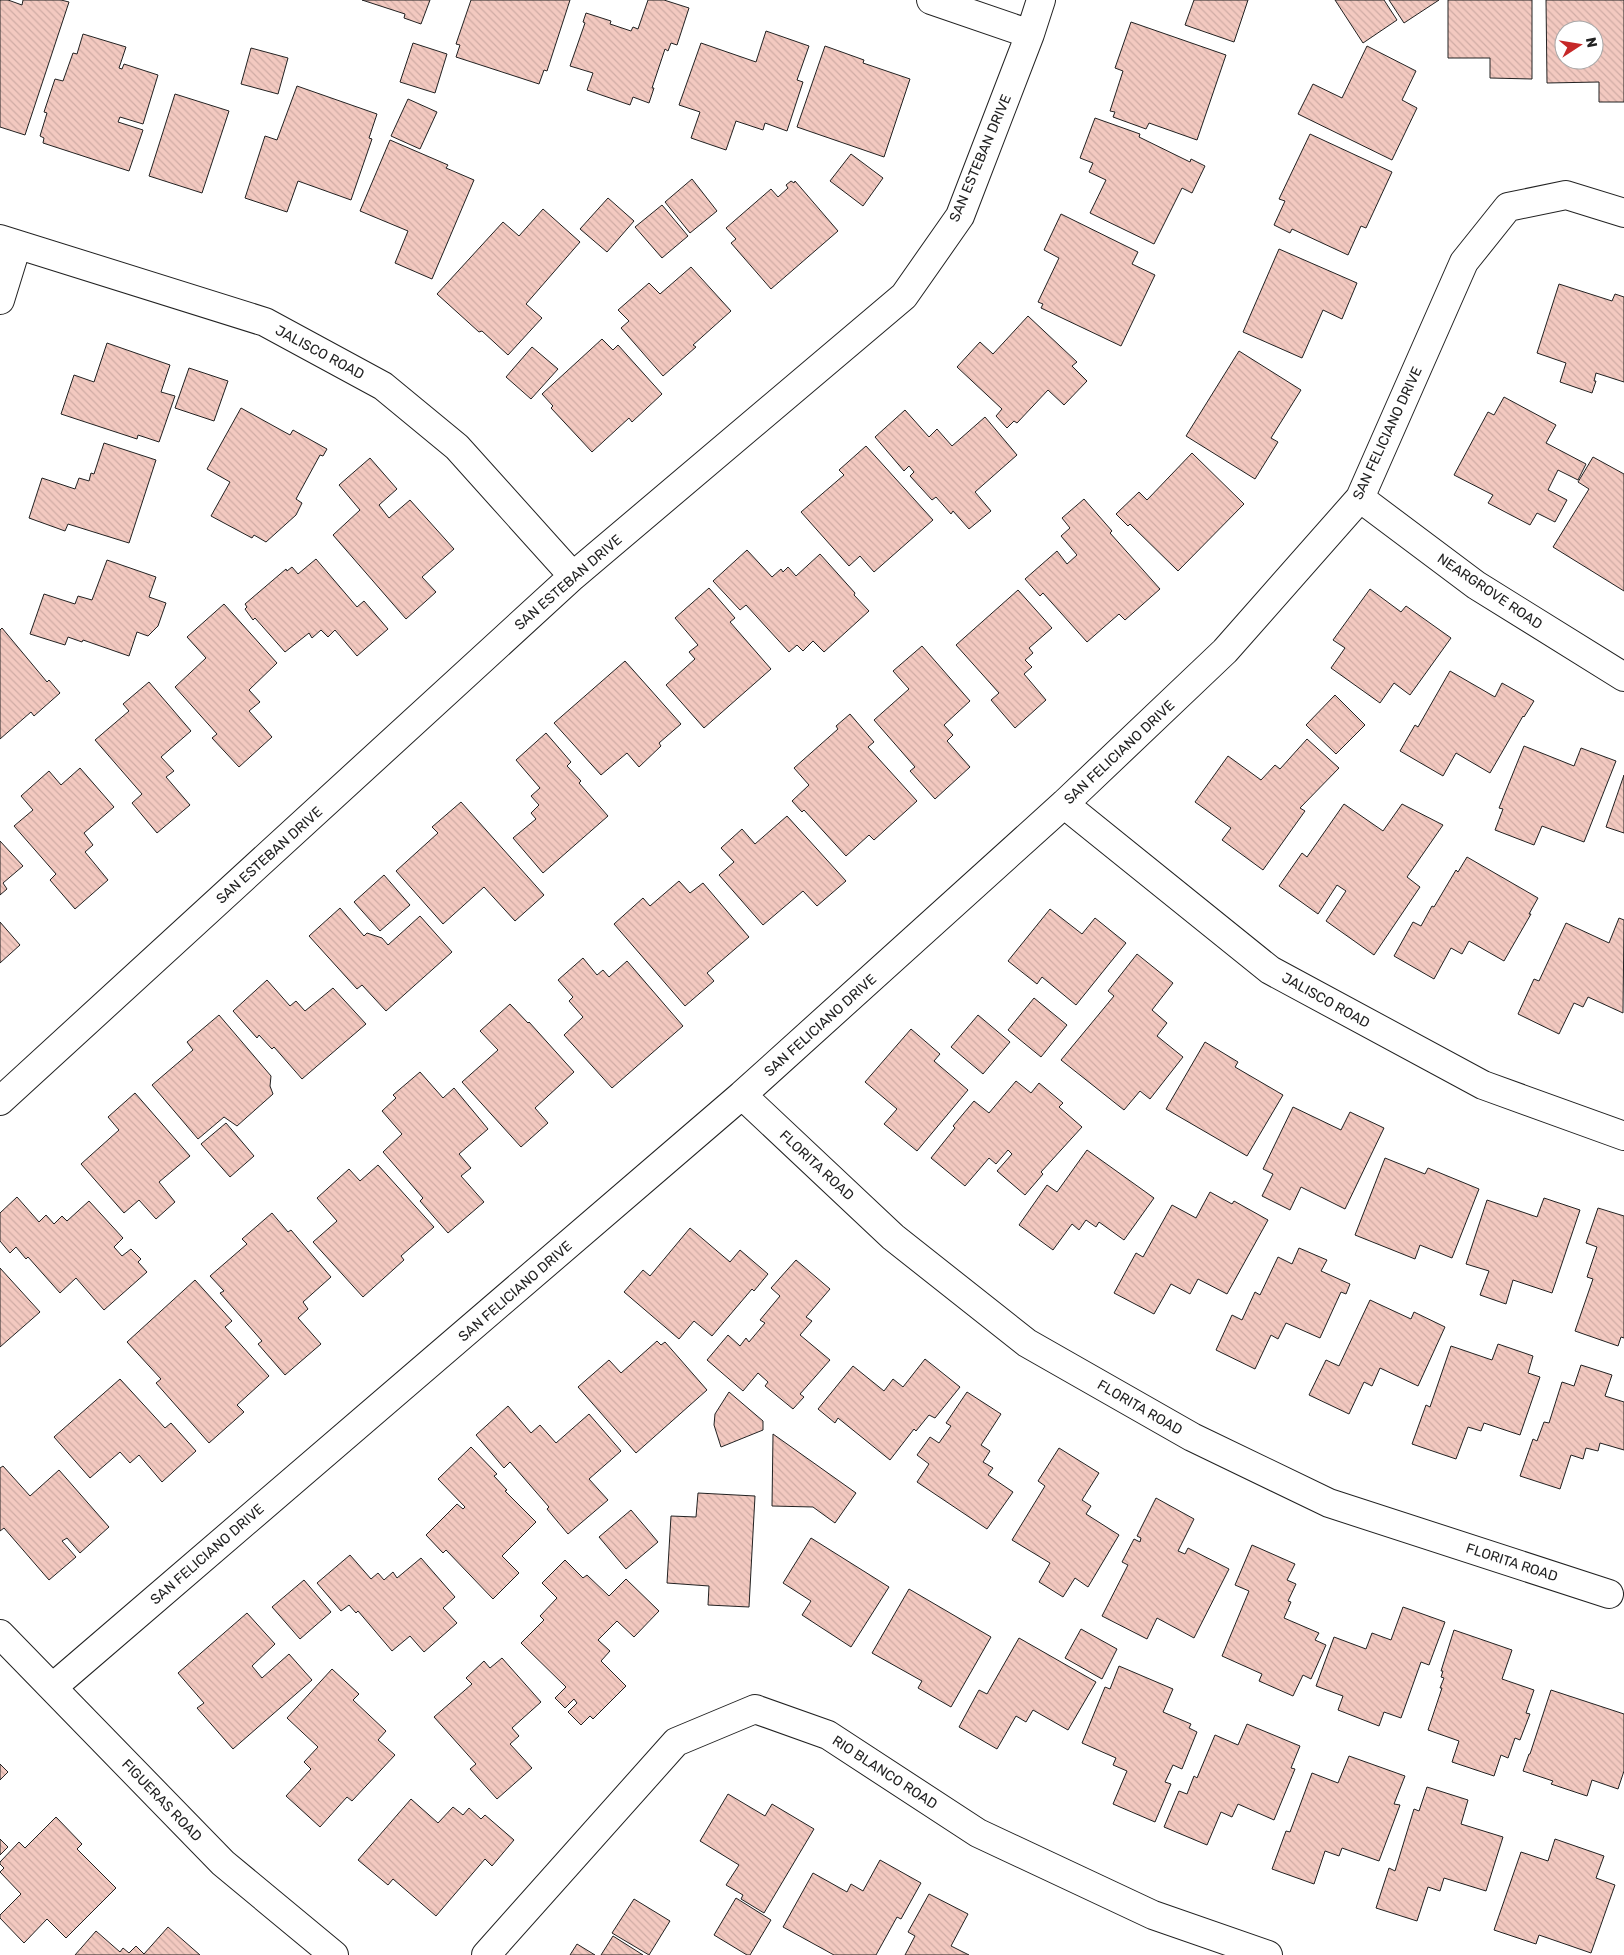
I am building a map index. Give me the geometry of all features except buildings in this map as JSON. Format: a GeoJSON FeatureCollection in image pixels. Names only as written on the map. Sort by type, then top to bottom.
{"type":"FeatureCollection","features":[{"type":"Feature","properties":{"kind":"street"},"geometry":{"type":"LineString","coordinates":[[931,0],[1030,34]]}},
{"type":"Feature","properties":{"kind":"street","name":"SAN ESTEBAN DRIVE"},"geometry":{"type":"LineString","coordinates":[[0,1101],[573,576],[904,296],[960,216],[1030,34],[1041,0]]}},
{"type":"Feature","properties":{"kind":"street","name":"SAN FELICIANO DRIVE"},"geometry":{"type":"LineString","coordinates":[[53,1686],[742,1095],[1064,804],[1225,652],[1360,498],[1464,262],[1508,206],[1566,195],[1624,213]]}},
{"type":"Feature","properties":{"kind":"street"},"geometry":{"type":"LineString","coordinates":[[0,300],[9,242]]}},
{"type":"Feature","properties":{"kind":"street","name":"JALISCO ROAD"},"geometry":{"type":"LineString","coordinates":[[9,242],[265,322],[383,386],[457,447],[573,576]]}},
{"type":"Feature","properties":{"kind":"street","name":"NEARGROVE ROAD"},"geometry":{"type":"LineString","coordinates":[[1360,498],[1476,585],[1624,677]]}},
{"type":"Feature","properties":{"kind":"street","name":"JALISCO ROAD"},"geometry":{"type":"LineString","coordinates":[[1064,804],[1270,970],[1483,1086],[1624,1136]]}},
{"type":"Feature","properties":{"kind":"street","name":"FLORITA ROAD"},"geometry":{"type":"LineString","coordinates":[[742,1095],[893,1237],[1035,1348],[1192,1437],[1329,1503],[1610,1594]]}},
{"type":"Feature","properties":{"kind":"street","name":"FIGUERAS ROAD"},"geometry":{"type":"LineString","coordinates":[[0,1634],[53,1686],[223,1863],[334,1955]]}},
{"type":"Feature","properties":{"kind":"street","name":"RIO BLANCO ROAD"},"geometry":{"type":"LineString","coordinates":[[486,1955],[676,1742],[755,1710],[828,1735],[978,1833],[1153,1915],[1268,1955]]}}]}
